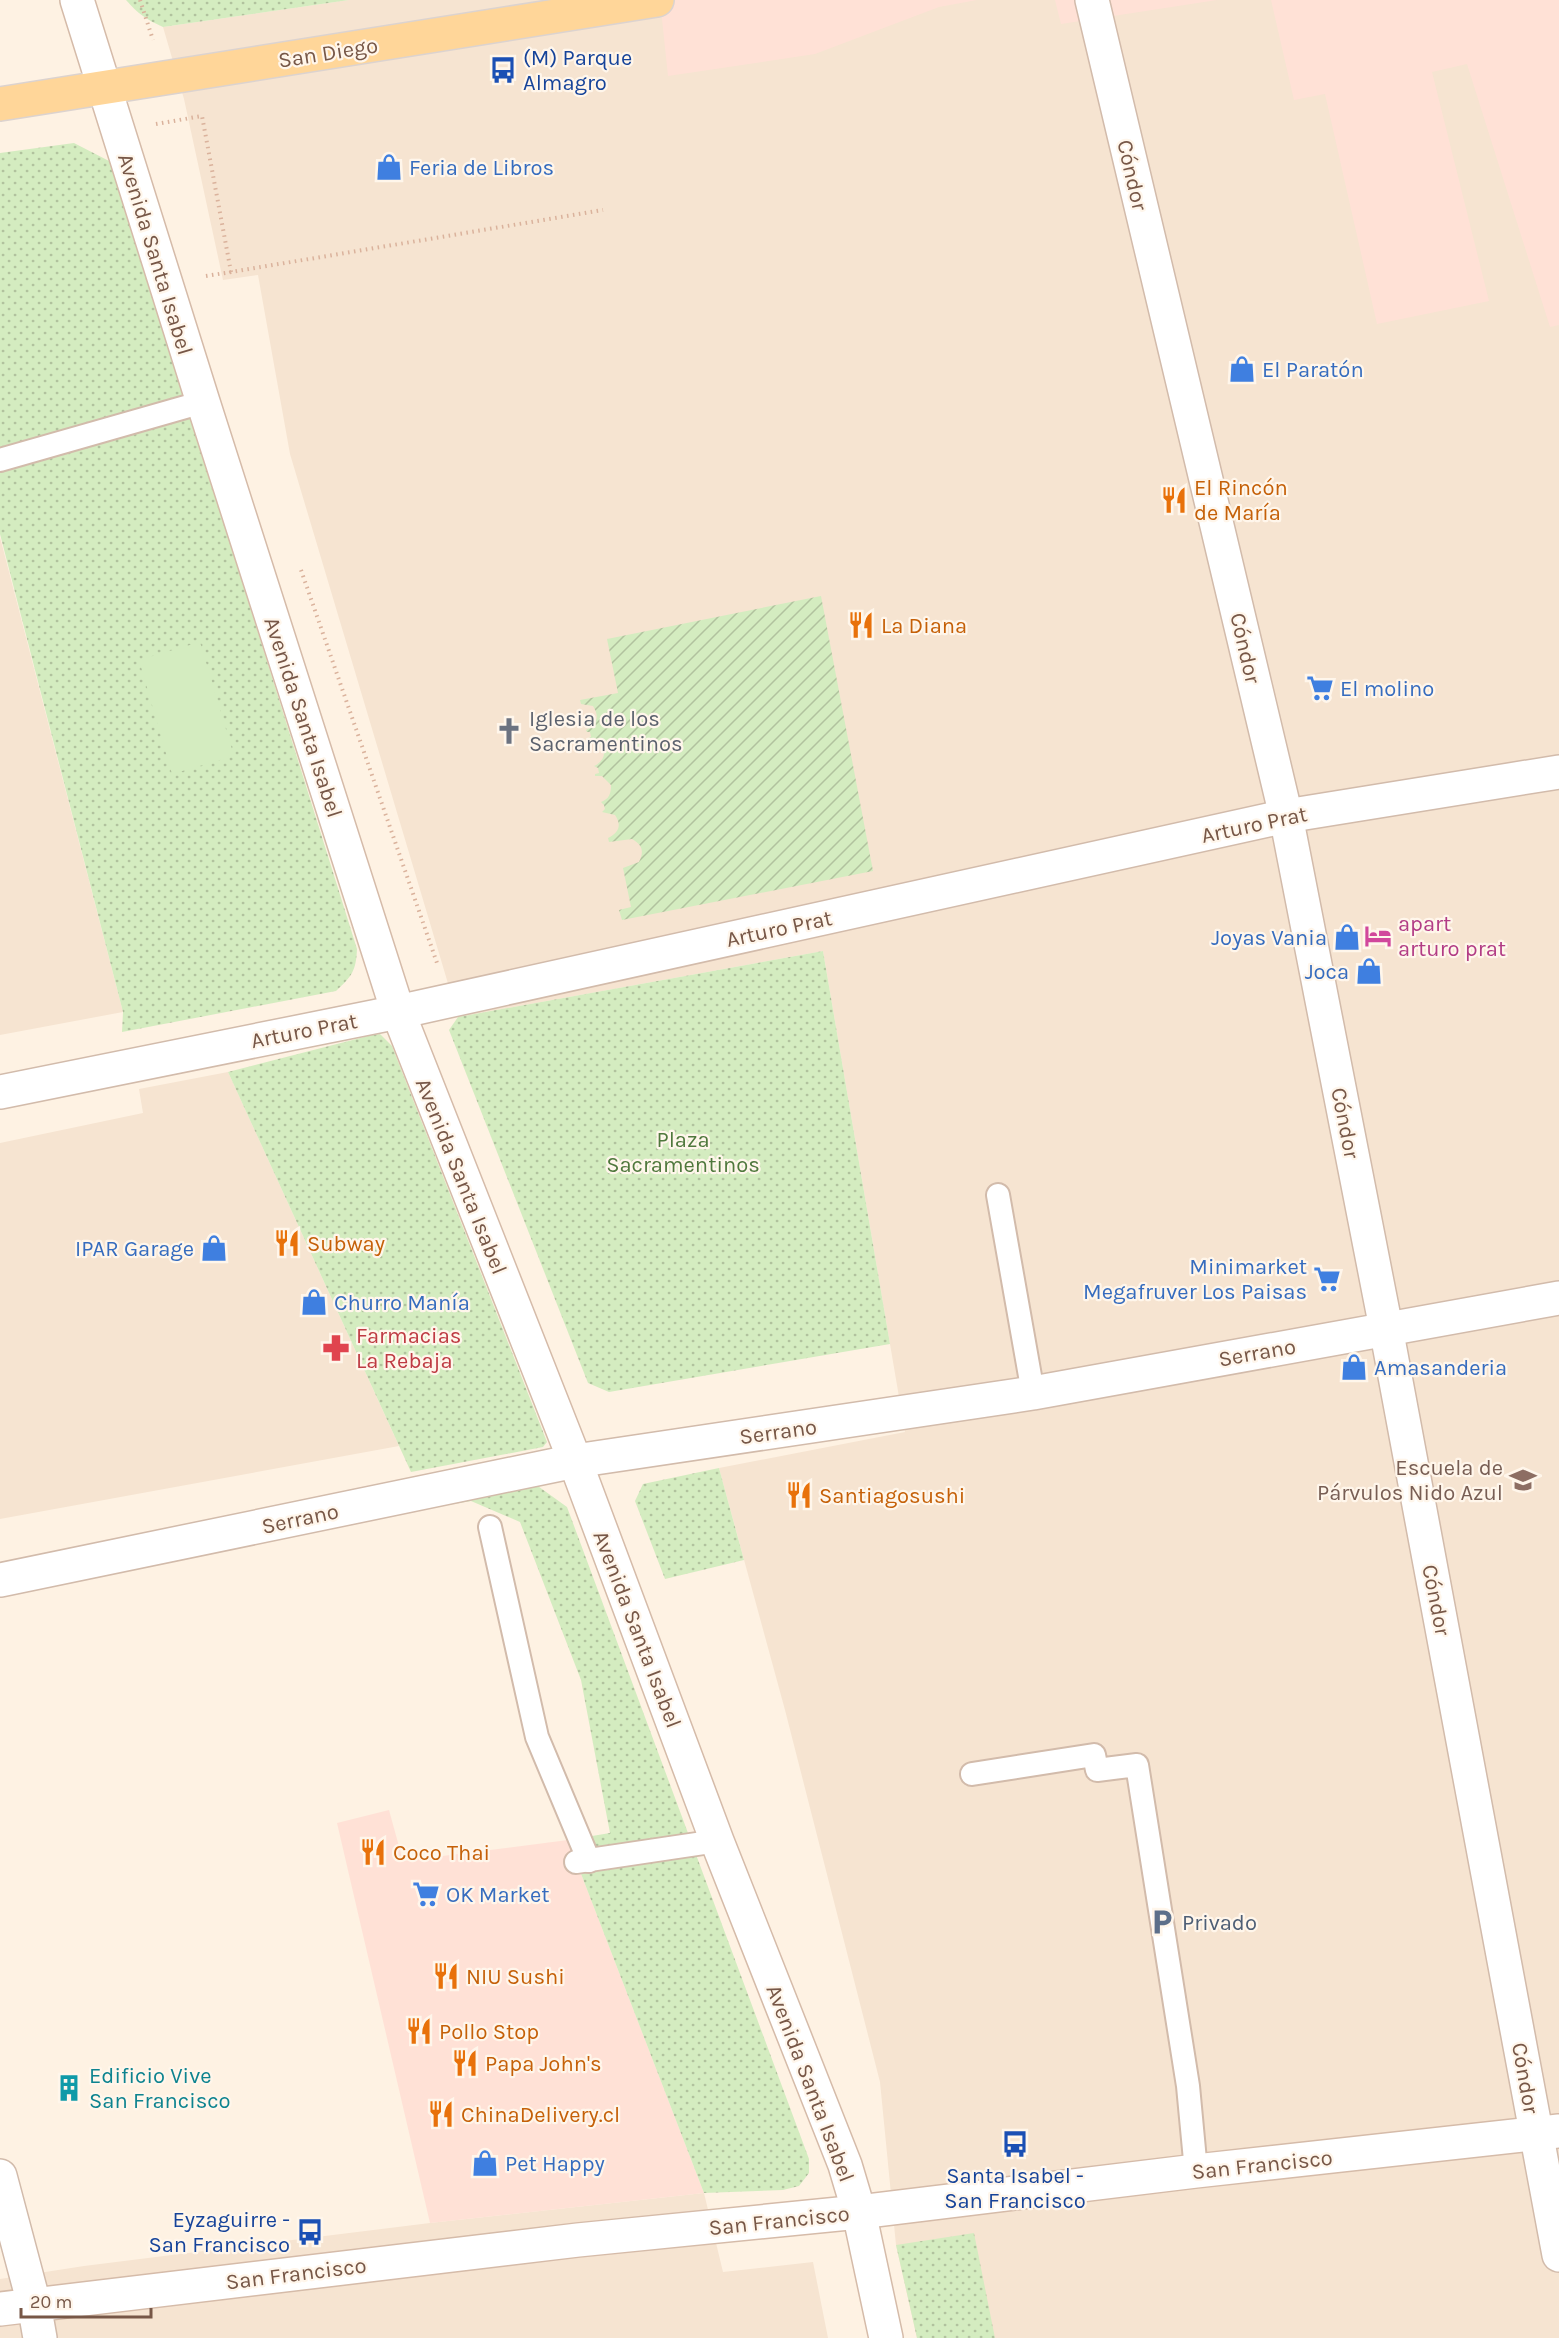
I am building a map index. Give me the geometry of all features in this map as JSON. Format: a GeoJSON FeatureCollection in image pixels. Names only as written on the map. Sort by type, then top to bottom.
{"type":"FeatureCollection","features":[{"type":"Feature","properties":{"kind":"main road","name":"San Diego"},"geometry":{"type":"LineString","coordinates":[[0,104],[622,3],[657,0]]}},
{"type":"Feature","properties":{"kind":"street","name":"Avenida Santa Isabel"},"geometry":{"type":"LineString","coordinates":[[77,0],[398,1012],[575,1461],[717,1841],[845,2166],[859,2212],[886,2338]]}},
{"type":"Feature","properties":{"kind":"street","name":"Cóndor"},"geometry":{"type":"LineString","coordinates":[[1092,0],[1286,816],[1386,1328],[1548,2132],[1559,2255]]}},
{"type":"Feature","properties":{"kind":"street","name":"Arturo Prat"},"geometry":{"type":"LineString","coordinates":[[0,1092],[398,1012],[1286,816],[1559,772]]}},
{"type":"Feature","properties":{"kind":"street","name":"Serrano"},"geometry":{"type":"LineString","coordinates":[[0,1580],[575,1461],[1033,1393],[1559,1298]]}},
{"type":"Feature","properties":{"kind":"street","name":"San Francisco"},"geometry":{"type":"LineString","coordinates":[[0,2309],[578,2240],[859,2212],[1196,2171],[1548,2132]]}},
{"type":"Feature","properties":{"kind":"street"},"geometry":{"type":"LineString","coordinates":[[0,2176],[34,2304],[40,2338]]}},
{"type":"Feature","properties":{"kind":"lane"},"geometry":{"type":"LineString","coordinates":[[0,460],[203,402]]}},
{"type":"Feature","properties":{"kind":"lane"},"geometry":{"type":"LineString","coordinates":[[998,1195],[1033,1393]]}},
{"type":"Feature","properties":{"kind":"lane"},"geometry":{"type":"LineString","coordinates":[[490,1527],[537,1737],[582,1862],[717,1841]]}},
{"type":"Feature","properties":{"kind":"lane"},"geometry":{"type":"LineString","coordinates":[[972,1774],[1094,1755],[1097,1770],[1137,1765],[1188,2086],[1196,2171]]}},
{"type":"Feature","properties":{"kind":"path"},"geometry":{"type":"LineString","coordinates":[[140,0],[148,21],[169,102],[152,124]]}},
{"type":"Feature","properties":{"kind":"path"},"geometry":{"type":"LineString","coordinates":[[152,124],[202,116],[231,272]]}},
{"type":"Feature","properties":{"kind":"path"},"geometry":{"type":"LineString","coordinates":[[152,124],[156,135]]}},
{"type":"Feature","properties":{"kind":"path"},"geometry":{"type":"LineString","coordinates":[[201,277],[603,210]]}},
{"type":"Feature","properties":{"kind":"path"},"geometry":{"type":"LineString","coordinates":[[298,560],[450,1000]]}},
{"type":"Feature","properties":{"kind":"shaded area"},"geometry":{"type":"Polygon","coordinates":[[[349,0],[1559,0],[1559,2338],[917,2338],[896,2245],[880,2082],[785,1710],[719,1468],[905,1432],[823,951],[458,1017],[290,454],[258,275],[223,280],[184,99],[163,27],[349,0]]]}},
{"type":"Feature","properties":{"kind":"shaded area"},"geometry":{"type":"Polygon","coordinates":[[[660,0],[977,0],[939,7],[815,54],[668,76],[660,0]]]}},
{"type":"Feature","properties":{"kind":"shaded area"},"geometry":{"type":"Polygon","coordinates":[[[1055,0],[1217,0],[1061,24],[1055,0]]]}},
{"type":"Feature","properties":{"kind":"shaded area"},"geometry":{"type":"Polygon","coordinates":[[[1271,0],[1559,0],[1559,325],[1550,327],[1467,64],[1432,72],[1489,301],[1377,324],[1325,94],[1294,100],[1271,0]]]}},
{"type":"Feature","properties":{"kind":"shaded area"},"geometry":{"type":"Polygon","coordinates":[[[0,537],[123,1012],[0,1035],[0,537]]]}},
{"type":"Feature","properties":{"kind":"shaded area"},"geometry":{"type":"Polygon","coordinates":[[[228,1072],[399,1446],[0,1519],[0,1143],[143,1113],[139,1089],[228,1072]]]}},
{"type":"Feature","properties":{"kind":"shaded area"},"geometry":{"type":"Polygon","coordinates":[[[389,1810],[403,1861],[568,1840],[704,2193],[430,2223],[337,1823],[389,1810]]]}},
{"type":"Feature","properties":{"kind":"shaded area"},"geometry":{"type":"Polygon","coordinates":[[[704,2193],[723,2272],[813,2262],[828,2338],[0,2338],[0,2279],[84,2266],[430,2223],[704,2193]]]}},
{"type":"Feature","properties":{"kind":"green space"},"geometry":{"type":"Polygon","coordinates":[[[126,0],[349,0],[163,27],[143,16],[126,0]]]}},
{"type":"Feature","properties":{"kind":"green space"},"geometry":{"type":"Polygon","coordinates":[[[74,143],[111,162],[357,949],[356,963],[352,973],[336,991],[122,1032],[123,1012],[0,534],[0,153],[74,143]]]}},
{"type":"Feature","properties":{"kind":"green space"},"geometry":{"type":"Polygon","coordinates":[[[821,596],[873,871],[622,920],[619,910],[631,907],[623,868],[639,862],[642,849],[632,839],[609,842],[608,838],[615,834],[619,825],[615,815],[602,812],[605,809],[601,802],[609,796],[611,785],[602,776],[595,776],[599,773],[598,768],[594,766],[602,759],[604,750],[599,744],[588,741],[591,737],[590,732],[586,730],[595,723],[597,717],[593,706],[581,704],[580,700],[618,693],[607,639],[821,596]]]}},
{"type":"Feature","properties":{"kind":"green space"},"geometry":{"type":"Polygon","coordinates":[[[200,642],[234,756],[172,774],[139,660],[200,642]]]}},
{"type":"Feature","properties":{"kind":"green space","name":"Plaza Sacramentinos"},"geometry":{"type":"Polygon","coordinates":[[[823,951],[890,1344],[609,1392],[588,1383],[449,1030],[458,1017],[823,951]]]}},
{"type":"Feature","properties":{"kind":"green space"},"geometry":{"type":"Polygon","coordinates":[[[380,1034],[392,1046],[547,1442],[543,1447],[411,1472],[228,1072],[380,1034]]]}},
{"type":"Feature","properties":{"kind":"green space"},"geometry":{"type":"Polygon","coordinates":[[[719,1468],[744,1560],[665,1579],[635,1501],[643,1484],[719,1468]]]}},
{"type":"Feature","properties":{"kind":"green space"},"geometry":{"type":"Polygon","coordinates":[[[535,1484],[567,1507],[809,2159],[809,2173],[799,2186],[783,2190],[704,2193],[568,1840],[610,1833],[581,1680],[520,1522],[471,1501],[429,1508],[427,1504],[535,1484]]]}},
{"type":"Feature","properties":{"kind":"green space"},"geometry":{"type":"Polygon","coordinates":[[[974,2233],[995,2338],[917,2338],[896,2245],[974,2233]]]}},
{"type":"Feature","properties":{"kind":"place","name":"(M) Parque Almagro"},"geometry":{"type":"Point","coordinates":[503,70]}},
{"type":"Feature","properties":{"kind":"place","name":"Feria de Libros"},"geometry":{"type":"Point","coordinates":[389,167]}},
{"type":"Feature","properties":{"kind":"place","name":"El Paratón"},"geometry":{"type":"Point","coordinates":[1242,369]}},
{"type":"Feature","properties":{"kind":"place","name":"El Rincón de María"},"geometry":{"type":"Point","coordinates":[1174,500]}},
{"type":"Feature","properties":{"kind":"place","name":"La Diana"},"geometry":{"type":"Point","coordinates":[861,625]}},
{"type":"Feature","properties":{"kind":"place","name":"El molino"},"geometry":{"type":"Point","coordinates":[1320,688]}},
{"type":"Feature","properties":{"kind":"place","name":"Iglesia de los Sacramentinos"},"geometry":{"type":"Point","coordinates":[509,731]}},
{"type":"Feature","properties":{"kind":"place","name":"apart arturo prat"},"geometry":{"type":"Point","coordinates":[1378,936]}},
{"type":"Feature","properties":{"kind":"place","name":"Joyas Vania"},"geometry":{"type":"Point","coordinates":[1347,937]}},
{"type":"Feature","properties":{"kind":"place","name":"Joca"},"geometry":{"type":"Point","coordinates":[1369,971]}},
{"type":"Feature","properties":{"kind":"place","name":"Subway"},"geometry":{"type":"Point","coordinates":[287,1243]}},
{"type":"Feature","properties":{"kind":"place","name":"IPAR Garage"},"geometry":{"type":"Point","coordinates":[214,1248]}},
{"type":"Feature","properties":{"kind":"place","name":"Minimarket Megafruver Los Paisas"},"geometry":{"type":"Point","coordinates":[1327,1279]}},
{"type":"Feature","properties":{"kind":"place","name":"Churro Manía"},"geometry":{"type":"Point","coordinates":[314,1302]}},
{"type":"Feature","properties":{"kind":"place","name":"Farmacias La Rebaja"},"geometry":{"type":"Point","coordinates":[336,1348]}},
{"type":"Feature","properties":{"kind":"place","name":"Amasanderia"},"geometry":{"type":"Point","coordinates":[1354,1367]}},
{"type":"Feature","properties":{"kind":"place","name":"Escuela de Párvulos Nido Azul"},"geometry":{"type":"Point","coordinates":[1523,1480]}},
{"type":"Feature","properties":{"kind":"place","name":"Santiagosushi"},"geometry":{"type":"Point","coordinates":[799,1495]}},
{"type":"Feature","properties":{"kind":"place","name":"Coco Thai"},"geometry":{"type":"Point","coordinates":[373,1852]}},
{"type":"Feature","properties":{"kind":"place","name":"OK Market"},"geometry":{"type":"Point","coordinates":[426,1894]}},
{"type":"Feature","properties":{"kind":"place","name":"Privado"},"geometry":{"type":"Point","coordinates":[1162,1922]}},
{"type":"Feature","properties":{"kind":"place","name":"NIU Sushi"},"geometry":{"type":"Point","coordinates":[446,1976]}},
{"type":"Feature","properties":{"kind":"place","name":"Pollo Stop"},"geometry":{"type":"Point","coordinates":[419,2031]}},
{"type":"Feature","properties":{"kind":"place","name":"Papa John's"},"geometry":{"type":"Point","coordinates":[465,2063]}},
{"type":"Feature","properties":{"kind":"place","name":"Edificio Vive San Francisco"},"geometry":{"type":"Point","coordinates":[69,2088]}},
{"type":"Feature","properties":{"kind":"place","name":"ChinaDelivery.cl"},"geometry":{"type":"Point","coordinates":[441,2114]}},
{"type":"Feature","properties":{"kind":"place","name":"Santa Isabel - San Francisco"},"geometry":{"type":"Point","coordinates":[1015,2144]}},
{"type":"Feature","properties":{"kind":"place","name":"Pet Happy"},"geometry":{"type":"Point","coordinates":[485,2163]}},
{"type":"Feature","properties":{"kind":"place","name":"Eyzaguirre - San Francisco"},"geometry":{"type":"Point","coordinates":[310,2232]}}]}
